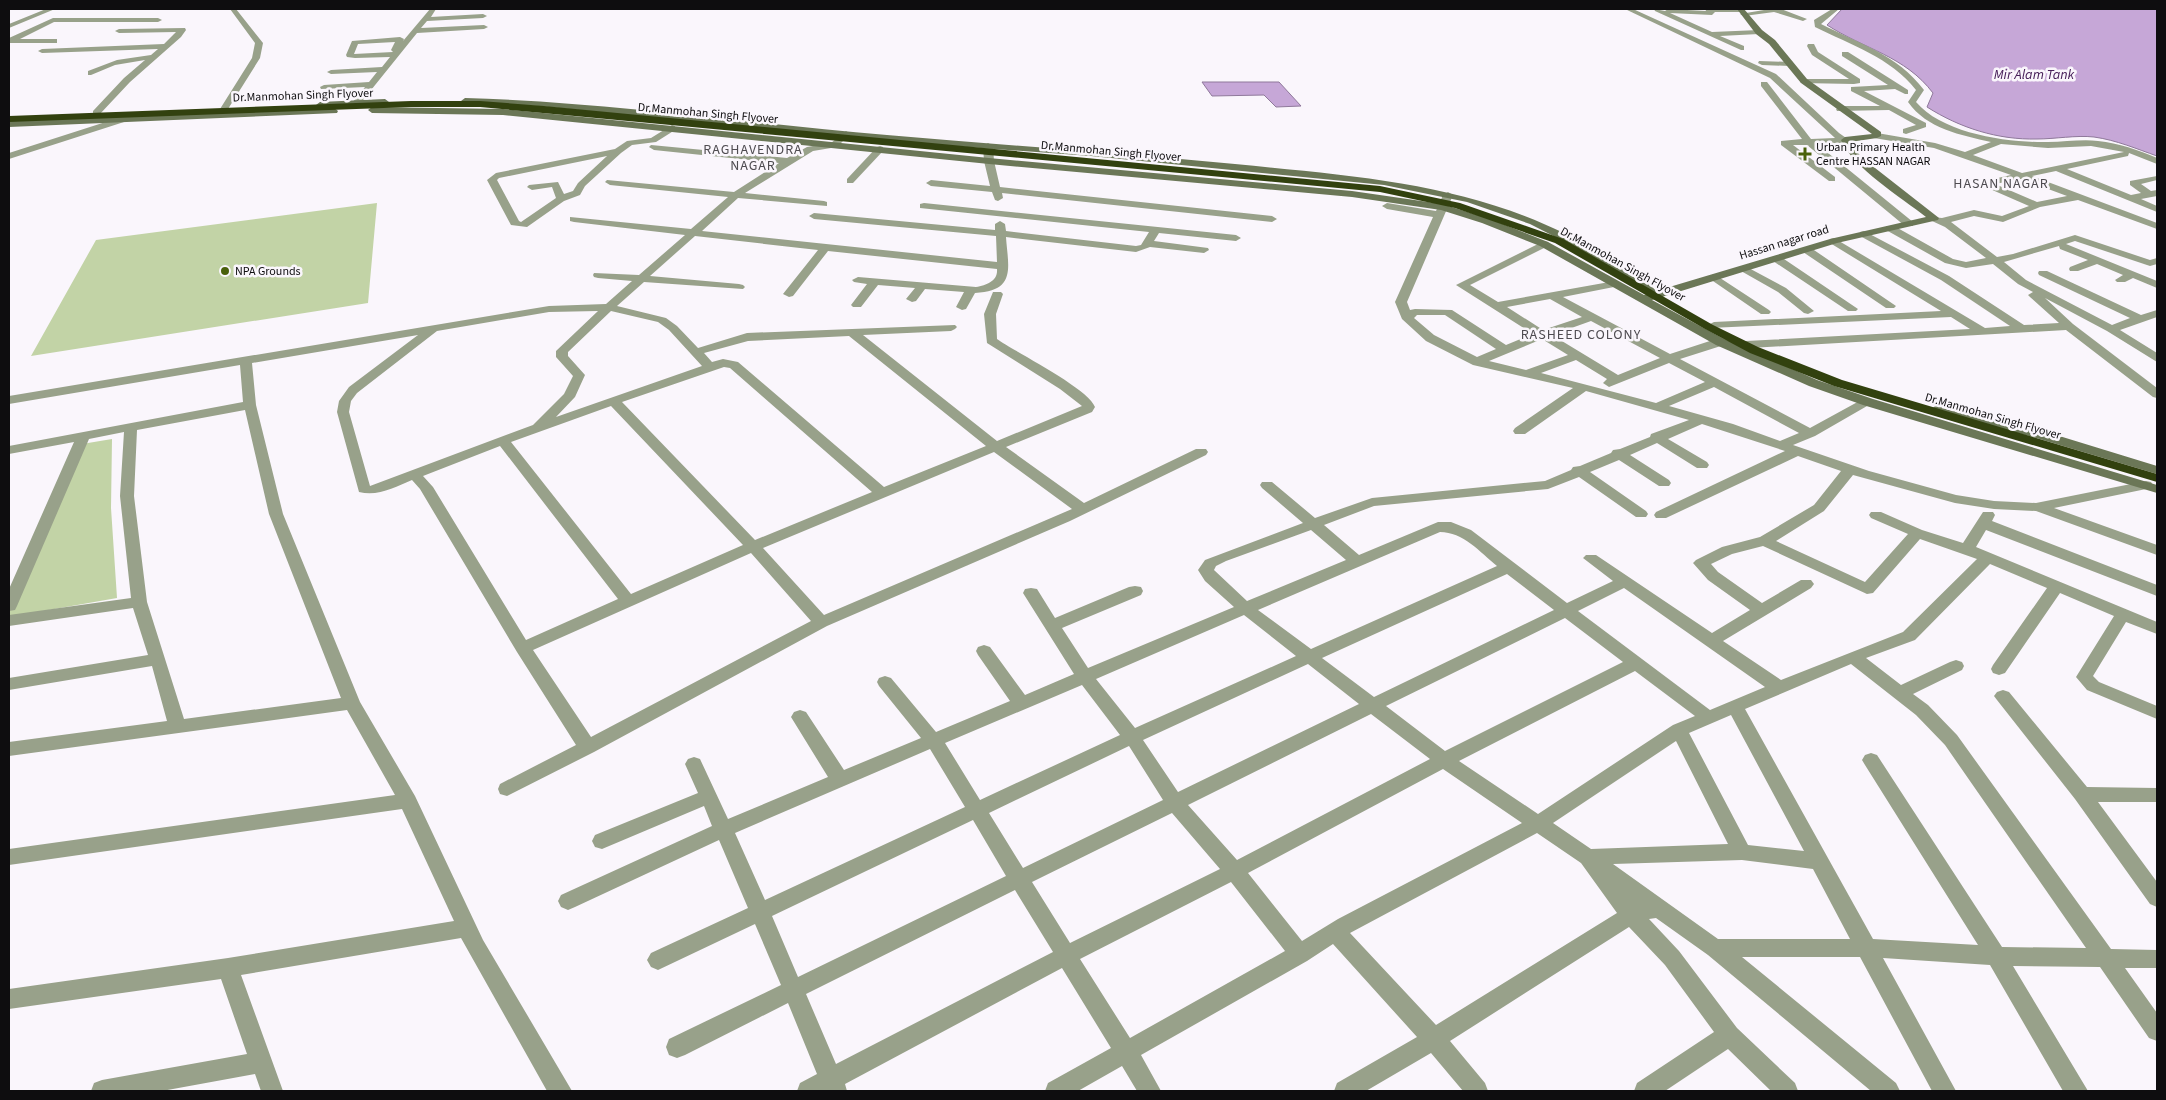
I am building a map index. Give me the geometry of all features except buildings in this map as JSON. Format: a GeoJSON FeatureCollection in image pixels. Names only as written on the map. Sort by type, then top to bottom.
{"type":"FeatureCollection","features":[{"type":"Feature","properties":{"kind":"highway","name":"Dr.Manmohan Singh Flyover"},"geometry":{"type":"LineString","coordinates":[[9,121],[412,107],[475,108],[1382,194],[1467,212],[1565,251],[1748,352],[1831,386],[2154,483]]}},
{"type":"Feature","properties":{"kind":"street"},"geometry":{"type":"LineString","coordinates":[[9,26],[52,9]]}},
{"type":"Feature","properties":{"kind":"street"},"geometry":{"type":"LineString","coordinates":[[224,109],[256,58],[259,43],[234,9]]}},
{"type":"Feature","properties":{"kind":"street"},"geometry":{"type":"LineString","coordinates":[[356,103],[433,9]]}},
{"type":"Feature","properties":{"kind":"street"},"geometry":{"type":"LineString","coordinates":[[1628,9],[1773,76],[1836,135],[1845,140],[1858,159],[1938,220],[1996,260],[2069,326],[2157,394]]}},
{"type":"Feature","properties":{"kind":"street"},"geometry":{"type":"LineString","coordinates":[[1655,9],[1712,13],[1708,9]]}},
{"type":"Feature","properties":{"kind":"street"},"geometry":{"type":"LineString","coordinates":[[1655,9],[1741,48]]}},
{"type":"Feature","properties":{"kind":"street"},"geometry":{"type":"LineString","coordinates":[[1708,9],[1760,13],[1776,9],[1803,19]]}},
{"type":"Feature","properties":{"kind":"street"},"geometry":{"type":"LineString","coordinates":[[1836,9],[1817,22],[1818,25],[1891,61],[1911,76],[1920,90],[1912,102],[1915,108],[1942,126],[2002,142],[2024,145],[2044,146],[2072,142],[2110,145],[2157,161]]}},
{"type":"Feature","properties":{"kind":"street"},"geometry":{"type":"LineString","coordinates":[[1741,11],[1759,32],[1772,42],[1804,80],[1840,109],[1874,131],[1877,136]]}},
{"type":"Feature","properties":{"kind":"street"},"geometry":{"type":"LineString","coordinates":[[425,19],[483,16]]}},
{"type":"Feature","properties":{"kind":"street"},"geometry":{"type":"LineString","coordinates":[[54,41],[9,41],[12,38],[56,20],[160,20]]}},
{"type":"Feature","properties":{"kind":"street"},"geometry":{"type":"LineString","coordinates":[[142,20],[109,34],[178,36]]}},
{"type":"Feature","properties":{"kind":"street"},"geometry":{"type":"LineString","coordinates":[[1727,26],[1740,32]]}},
{"type":"Feature","properties":{"kind":"street"},"geometry":{"type":"LineString","coordinates":[[415,31],[484,27]]}},
{"type":"Feature","properties":{"kind":"street"},"geometry":{"type":"LineString","coordinates":[[32,30],[51,30]]}},
{"type":"Feature","properties":{"kind":"street"},"geometry":{"type":"LineString","coordinates":[[96,113],[126,80],[178,36],[182,30],[119,32]]}},
{"type":"Feature","properties":{"kind":"street"},"geometry":{"type":"LineString","coordinates":[[1694,40],[1740,32],[1759,32]]}},
{"type":"Feature","properties":{"kind":"street"},"geometry":{"type":"LineString","coordinates":[[400,39],[396,52],[355,56],[350,55],[356,43],[359,42],[400,39]]}},
{"type":"Feature","properties":{"kind":"street"},"geometry":{"type":"LineString","coordinates":[[42,52],[166,46]]}},
{"type":"Feature","properties":{"kind":"street"},"geometry":{"type":"LineString","coordinates":[[1804,80],[1857,82],[1815,53],[1811,46]]}},
{"type":"Feature","properties":{"kind":"street"},"geometry":{"type":"LineString","coordinates":[[1823,59],[1848,56],[1905,92]]}},
{"type":"Feature","properties":{"kind":"street"},"geometry":{"type":"LineString","coordinates":[[91,73],[97,68],[125,60],[151,57]]}},
{"type":"Feature","properties":{"kind":"street"},"geometry":{"type":"LineString","coordinates":[[1762,63],[1790,64]]}},
{"type":"Feature","properties":{"kind":"street"},"geometry":{"type":"LineString","coordinates":[[331,72],[384,69]]}},
{"type":"Feature","properties":{"kind":"street"},"geometry":{"type":"LineString","coordinates":[[1838,82],[1847,88],[1854,89],[1895,87]]}},
{"type":"Feature","properties":{"kind":"street"},"geometry":{"type":"LineString","coordinates":[[324,87],[372,84]]}},
{"type":"Feature","properties":{"kind":"street"},"geometry":{"type":"LineString","coordinates":[[1764,84],[1808,141],[1910,224]]}},
{"type":"Feature","properties":{"kind":"street"},"geometry":{"type":"LineString","coordinates":[[1854,89],[1923,126],[1906,130]]}},
{"type":"Feature","properties":{"kind":"street"},"geometry":{"type":"LineString","coordinates":[[9,121],[96,113],[356,103],[454,101],[540,103],[846,134],[1100,154],[1361,179],[1429,190],[1511,212],[1553,230],[1598,255],[1657,295],[1714,326],[1750,344],[1858,386],[1974,419],[2038,434],[2157,470]]}},
{"type":"Feature","properties":{"kind":"street"},"geometry":{"type":"LineString","coordinates":[[1840,109],[1889,108]]}},
{"type":"Feature","properties":{"kind":"street"},"geometry":{"type":"LineString","coordinates":[[9,121],[121,120],[351,110],[437,109],[503,112],[669,127],[989,161],[1352,194],[1486,221],[1544,244],[1720,342],[1813,383],[1868,402],[2154,483]]}},
{"type":"Feature","properties":{"kind":"street"},"geometry":{"type":"LineString","coordinates":[[9,156],[121,120],[132,112]]}},
{"type":"Feature","properties":{"kind":"street"},"geometry":{"type":"LineString","coordinates":[[1786,113],[1812,113]]}},
{"type":"Feature","properties":{"kind":"street"},"geometry":{"type":"LineString","coordinates":[[618,150],[496,176],[492,180],[517,225],[528,224],[561,199],[577,193],[581,185],[618,150],[630,143],[653,140],[682,117]]}},
{"type":"Feature","properties":{"kind":"street"},"geometry":{"type":"LineString","coordinates":[[1895,120],[1910,118]]}},
{"type":"Feature","properties":{"kind":"street"},"geometry":{"type":"LineString","coordinates":[[723,133],[737,123]]}},
{"type":"Feature","properties":{"kind":"street"},"geometry":{"type":"LineString","coordinates":[[536,429],[574,390],[578,382],[579,375],[562,357],[562,351],[691,233],[737,194],[788,160],[810,149],[834,145],[846,134]]}},
{"type":"Feature","properties":{"kind":"street"},"geometry":{"type":"LineString","coordinates":[[1832,179],[1784,143],[1845,140],[1877,136],[1935,146],[2021,175],[2157,226]]}},
{"type":"Feature","properties":{"kind":"street"},"geometry":{"type":"LineString","coordinates":[[1965,155],[1998,143]]}},
{"type":"Feature","properties":{"kind":"street"},"geometry":{"type":"LineString","coordinates":[[858,280],[971,290],[986,289],[994,286],[1002,279],[1004,266],[999,233],[1001,213],[989,161],[988,146]]}},
{"type":"Feature","properties":{"kind":"street"},"geometry":{"type":"LineString","coordinates":[[654,147],[788,160]]}},
{"type":"Feature","properties":{"kind":"street"},"geometry":{"type":"LineString","coordinates":[[850,181],[880,149]]}},
{"type":"Feature","properties":{"kind":"street"},"geometry":{"type":"LineString","coordinates":[[2035,205],[1989,184],[2021,175],[2125,154]]}},
{"type":"Feature","properties":{"kind":"street"},"geometry":{"type":"LineString","coordinates":[[2056,168],[2157,208]]}},
{"type":"Feature","properties":{"kind":"street"},"geometry":{"type":"LineString","coordinates":[[2153,193],[2132,184],[2154,178]]}},
{"type":"Feature","properties":{"kind":"street"},"geometry":{"type":"LineString","coordinates":[[532,187],[554,181],[561,199]]}},
{"type":"Feature","properties":{"kind":"street"},"geometry":{"type":"LineString","coordinates":[[610,182],[824,204]]}},
{"type":"Feature","properties":{"kind":"street"},"geometry":{"type":"LineString","coordinates":[[931,183],[1272,219]]}},
{"type":"Feature","properties":{"kind":"street"},"geometry":{"type":"LineString","coordinates":[[2099,204],[2153,193]]}},
{"type":"Feature","properties":{"kind":"street"},"geometry":{"type":"LineString","coordinates":[[1448,195],[1401,302],[1406,317],[1430,338],[1477,362],[1529,373],[1656,407],[1781,445],[1850,469],[1956,499],[1994,504],[2036,506],[2154,483]]}},
{"type":"Feature","properties":{"kind":"street"},"geometry":{"type":"LineString","coordinates":[[1938,220],[1974,213],[2003,219],[2035,205],[2079,197]]}},
{"type":"Feature","properties":{"kind":"street"},"geometry":{"type":"LineString","coordinates":[[924,206],[1236,238]]}},
{"type":"Feature","properties":{"kind":"street"},"geometry":{"type":"LineString","coordinates":[[1387,206],[1441,211]]}},
{"type":"Feature","properties":{"kind":"street"},"geometry":{"type":"LineString","coordinates":[[814,216],[999,233],[1136,249],[1146,247],[1156,230]]}},
{"type":"Feature","properties":{"kind":"street"},"geometry":{"type":"LineString","coordinates":[[574,219],[825,248],[1004,266]]}},
{"type":"Feature","properties":{"kind":"street","name":"Hassan nagar road"},"geometry":{"type":"LineString","coordinates":[[1643,299],[1834,241],[1890,228],[1938,220]]}},
{"type":"Feature","properties":{"kind":"street"},"geometry":{"type":"LineString","coordinates":[[1890,228],[1957,264],[1966,265],[2015,256],[2075,238],[2150,263],[2157,261]]}},
{"type":"Feature","properties":{"kind":"street"},"geometry":{"type":"LineString","coordinates":[[1864,234],[1946,278],[2022,329]]}},
{"type":"Feature","properties":{"kind":"street"},"geometry":{"type":"LineString","coordinates":[[1834,241],[1983,332]]}},
{"type":"Feature","properties":{"kind":"street"},"geometry":{"type":"LineString","coordinates":[[1148,244],[1204,250]]}},
{"type":"Feature","properties":{"kind":"street"},"geometry":{"type":"LineString","coordinates":[[1544,244],[1462,285],[1617,380]]}},
{"type":"Feature","properties":{"kind":"street"},"geometry":{"type":"LineString","coordinates":[[2064,247],[2099,260],[2125,276],[2157,285]]}},
{"type":"Feature","properties":{"kind":"street"},"geometry":{"type":"LineString","coordinates":[[789,294],[825,248]]}},
{"type":"Feature","properties":{"kind":"street"},"geometry":{"type":"LineString","coordinates":[[1807,250],[1892,312],[1919,336]]}},
{"type":"Feature","properties":{"kind":"street"},"geometry":{"type":"LineString","coordinates":[[1777,258],[1852,309]]}},
{"type":"Feature","properties":{"kind":"street"},"geometry":{"type":"LineString","coordinates":[[2074,269],[2099,260]]}},
{"type":"Feature","properties":{"kind":"street"},"geometry":{"type":"LineString","coordinates":[[1745,269],[1782,290],[1808,311]]}},
{"type":"Feature","properties":{"kind":"street"},"geometry":{"type":"LineString","coordinates":[[2044,273],[2140,319]]}},
{"type":"Feature","properties":{"kind":"street"},"geometry":{"type":"LineString","coordinates":[[598,275],[739,287]]}},
{"type":"Feature","properties":{"kind":"street"},"geometry":{"type":"LineString","coordinates":[[1714,277],[1765,312]]}},
{"type":"Feature","properties":{"kind":"street"},"geometry":{"type":"LineString","coordinates":[[857,305],[875,281]]}},
{"type":"Feature","properties":{"kind":"street"},"geometry":{"type":"LineString","coordinates":[[2022,282],[2111,329],[2157,358]]}},
{"type":"Feature","properties":{"kind":"street"},"geometry":{"type":"LineString","coordinates":[[1496,306],[1615,284]]}},
{"type":"Feature","properties":{"kind":"street"},"geometry":{"type":"LineString","coordinates":[[912,299],[922,286]]}},
{"type":"Feature","properties":{"kind":"street"},"geometry":{"type":"LineString","coordinates":[[962,307],[971,290]]}},
{"type":"Feature","properties":{"kind":"street"},"geometry":{"type":"LineString","coordinates":[[523,648],[753,546],[881,492],[1047,426],[1089,406],[1068,387],[1013,356],[991,340],[990,314],[997,294]]}},
{"type":"Feature","properties":{"kind":"street"},"geometry":{"type":"LineString","coordinates":[[1552,296],[1810,433]]}},
{"type":"Feature","properties":{"kind":"street"},"geometry":{"type":"LineString","coordinates":[[9,400],[549,309],[609,307],[662,320],[673,328],[710,367]]}},
{"type":"Feature","properties":{"kind":"street"},"geometry":{"type":"LineString","coordinates":[[1406,317],[1415,312],[1448,312],[1505,350]]}},
{"type":"Feature","properties":{"kind":"street"},"geometry":{"type":"LineString","coordinates":[[1714,326],[1892,312],[1952,314]]}},
{"type":"Feature","properties":{"kind":"street"},"geometry":{"type":"LineString","coordinates":[[2111,329],[2157,314]]}},
{"type":"Feature","properties":{"kind":"street"},"geometry":{"type":"LineString","coordinates":[[1477,362],[1543,334],[1592,317]]}},
{"type":"Feature","properties":{"kind":"street"},"geometry":{"type":"LineString","coordinates":[[1750,344],[1919,336],[2069,326]]}},
{"type":"Feature","properties":{"kind":"street"},"geometry":{"type":"LineString","coordinates":[[696,352],[747,337],[951,327]]}},
{"type":"Feature","properties":{"kind":"street"},"geometry":{"type":"LineString","coordinates":[[434,328],[353,390],[345,401],[344,412],[364,489],[379,488],[503,440],[722,363],[734,365],[881,492]]}},
{"type":"Feature","properties":{"kind":"street"},"geometry":{"type":"LineString","coordinates":[[852,332],[994,446],[1082,509]]}},
{"type":"Feature","properties":{"kind":"street"},"geometry":{"type":"LineString","coordinates":[[1520,431],[1588,388],[1617,380],[1670,358],[1720,342]]}},
{"type":"Feature","properties":{"kind":"street"},"geometry":{"type":"LineString","coordinates":[[1529,373],[1576,356]]}},
{"type":"Feature","properties":{"kind":"street"},"geometry":{"type":"LineString","coordinates":[[246,361],[250,405],[276,514],[352,703],[408,801],[466,928],[560,1091]]}},
{"type":"Feature","properties":{"kind":"street"},"geometry":{"type":"LineString","coordinates":[[1656,407],[1716,382]]}},
{"type":"Feature","properties":{"kind":"street"},"geometry":{"type":"LineString","coordinates":[[614,401],[753,546],[821,622]]}},
{"type":"Feature","properties":{"kind":"street"},"geometry":{"type":"LineString","coordinates":[[1781,445],[1810,433],[1868,402]]}},
{"type":"Feature","properties":{"kind":"street"},"geometry":{"type":"LineString","coordinates":[[9,450],[250,405]]}},
{"type":"Feature","properties":{"kind":"street"},"geometry":{"type":"LineString","coordinates":[[1700,420],[1578,470],[1548,485],[1372,502],[1210,563],[1206,570],[1210,577],[1245,608],[1444,760],[1539,823],[1715,948],[1888,1091]]}},
{"type":"Feature","properties":{"kind":"street"},"geometry":{"type":"LineString","coordinates":[[131,428],[127,496],[139,602],[158,659],[177,727]]}},
{"type":"Feature","properties":{"kind":"street"},"geometry":{"type":"LineString","coordinates":[[9,606],[83,437]]}},
{"type":"Feature","properties":{"kind":"street"},"geometry":{"type":"LineString","coordinates":[[1656,437],[1702,466]]}},
{"type":"Feature","properties":{"kind":"street"},"geometry":{"type":"LineString","coordinates":[[503,440],[628,601]]}},
{"type":"Feature","properties":{"kind":"street"},"geometry":{"type":"LineString","coordinates":[[1661,515],[1797,451]]}},
{"type":"Feature","properties":{"kind":"street"},"geometry":{"type":"LineString","coordinates":[[507,789],[821,622],[1082,509],[1201,452]]}},
{"type":"Feature","properties":{"kind":"street"},"geometry":{"type":"LineString","coordinates":[[1618,453],[1664,484]]}},
{"type":"Feature","properties":{"kind":"street"},"geometry":{"type":"LineString","coordinates":[[1761,610],[1713,576],[1701,563],[1727,550],[1765,541],[1820,508],[1850,469]]}},
{"type":"Feature","properties":{"kind":"street"},"geometry":{"type":"LineString","coordinates":[[1578,470],[1641,514]]}},
{"type":"Feature","properties":{"kind":"street"},"geometry":{"type":"LineString","coordinates":[[415,474],[426,488],[523,648],[588,747]]}},
{"type":"Feature","properties":{"kind":"street"},"geometry":{"type":"LineString","coordinates":[[1267,485],[1357,561]]}},
{"type":"Feature","properties":{"kind":"street"},"geometry":{"type":"LineString","coordinates":[[1967,549],[1994,504]]}},
{"type":"Feature","properties":{"kind":"street"},"geometry":{"type":"LineString","coordinates":[[2036,506],[2157,550]]}},
{"type":"Feature","properties":{"kind":"street"},"geometry":{"type":"LineString","coordinates":[[1876,515],[1917,533],[1967,549],[2157,628]]}},
{"type":"Feature","properties":{"kind":"street"},"geometry":{"type":"LineString","coordinates":[[1983,523],[2157,591]]}},
{"type":"Feature","properties":{"kind":"street"},"geometry":{"type":"LineString","coordinates":[[568,901],[724,829],[1438,527],[1451,527],[1466,533],[1508,567],[1708,717]]}},
{"type":"Feature","properties":{"kind":"street"},"geometry":{"type":"LineString","coordinates":[[1765,541],[1867,589],[1917,533]]}},
{"type":"Feature","properties":{"kind":"street"},"geometry":{"type":"LineString","coordinates":[[1591,558],[1624,582],[1713,640],[1778,687]]}},
{"type":"Feature","properties":{"kind":"street"},"geometry":{"type":"LineString","coordinates":[[1056,1091],[1300,954],[1335,931],[1539,823],[1679,730],[1778,687],[1909,636],[1987,558]]}},
{"type":"Feature","properties":{"kind":"street"},"geometry":{"type":"LineString","coordinates":[[658,960],[1132,737],[1508,567]]}},
{"type":"Feature","properties":{"kind":"street"},"geometry":{"type":"LineString","coordinates":[[677,1047],[1624,582]]}},
{"type":"Feature","properties":{"kind":"street"},"geometry":{"type":"LineString","coordinates":[[1713,640],[1806,584]]}},
{"type":"Feature","properties":{"kind":"street"},"geometry":{"type":"LineString","coordinates":[[1999,668],[2056,586]]}},
{"type":"Feature","properties":{"kind":"street"},"geometry":{"type":"LineString","coordinates":[[1053,625],[1135,591]]}},
{"type":"Feature","properties":{"kind":"street"},"geometry":{"type":"LineString","coordinates":[[1031,593],[1053,625],[1084,677],[1132,737],[1174,802],[1234,871],[1300,954]]}},
{"type":"Feature","properties":{"kind":"street"},"geometry":{"type":"LineString","coordinates":[[9,621],[139,602]]}},
{"type":"Feature","properties":{"kind":"street"},"geometry":{"type":"LineString","coordinates":[[2123,614],[2084,677],[2093,686],[2157,713]]}},
{"type":"Feature","properties":{"kind":"street"},"geometry":{"type":"LineString","coordinates":[[984,651],[1022,704]]}},
{"type":"Feature","properties":{"kind":"street"},"geometry":{"type":"LineString","coordinates":[[1853,657],[1922,710],[1951,740],[2157,1031]]}},
{"type":"Feature","properties":{"kind":"street"},"geometry":{"type":"LineString","coordinates":[[9,684],[158,659]]}},
{"type":"Feature","properties":{"kind":"street"},"geometry":{"type":"LineString","coordinates":[[808,1091],[833,1085],[1067,956],[1234,871],[1444,760],[1636,663]]}},
{"type":"Feature","properties":{"kind":"street"},"geometry":{"type":"LineString","coordinates":[[1900,693],[1956,666]]}},
{"type":"Feature","properties":{"kind":"street"},"geometry":{"type":"LineString","coordinates":[[885,682],[934,741],[1150,1091]]}},
{"type":"Feature","properties":{"kind":"street"},"geometry":{"type":"LineString","coordinates":[[2004,696],[2082,794],[2157,898]]}},
{"type":"Feature","properties":{"kind":"street"},"geometry":{"type":"LineString","coordinates":[[9,749],[352,703]]}},
{"type":"Feature","properties":{"kind":"street"},"geometry":{"type":"LineString","coordinates":[[1735,706],[1944,1091]]}},
{"type":"Feature","properties":{"kind":"street"},"geometry":{"type":"LineString","coordinates":[[800,717],[840,780]]}},
{"type":"Feature","properties":{"kind":"street"},"geometry":{"type":"LineString","coordinates":[[1679,730],[1742,852]]}},
{"type":"Feature","properties":{"kind":"street"},"geometry":{"type":"LineString","coordinates":[[1871,760],[1996,956],[2076,1091]]}},
{"type":"Feature","properties":{"kind":"street"},"geometry":{"type":"LineString","coordinates":[[694,764],[760,911],[833,1085]]}},
{"type":"Feature","properties":{"kind":"street"},"geometry":{"type":"LineString","coordinates":[[2082,794],[2157,795]]}},
{"type":"Feature","properties":{"kind":"street"},"geometry":{"type":"LineString","coordinates":[[602,841],[709,796]]}},
{"type":"Feature","properties":{"kind":"street"},"geometry":{"type":"LineString","coordinates":[[9,857],[408,801]]}},
{"type":"Feature","properties":{"kind":"street"},"geometry":{"type":"LineString","coordinates":[[1588,858],[1742,852],[1819,861]]}},
{"type":"Feature","properties":{"kind":"street"},"geometry":{"type":"LineString","coordinates":[[1588,858],[1630,915],[1672,958],[1729,1035],[1787,1091]]}},
{"type":"Feature","properties":{"kind":"street"},"geometry":{"type":"LineString","coordinates":[[1345,1091],[1434,1039],[1630,915],[1659,908]]}},
{"type":"Feature","properties":{"kind":"street"},"geometry":{"type":"LineString","coordinates":[[9,999],[228,968],[466,928]]}},
{"type":"Feature","properties":{"kind":"street"},"geometry":{"type":"LineString","coordinates":[[1335,931],[1434,1039],[1477,1091]]}},
{"type":"Feature","properties":{"kind":"street"},"geometry":{"type":"LineString","coordinates":[[1715,948],[1867,948],[1996,956],[2157,959]]}},
{"type":"Feature","properties":{"kind":"street"},"geometry":{"type":"LineString","coordinates":[[228,968],[272,1091]]}},
{"type":"Feature","properties":{"kind":"street"},"geometry":{"type":"LineString","coordinates":[[1645,1091],[1729,1035]]}},
{"type":"Feature","properties":{"kind":"street"},"geometry":{"type":"LineString","coordinates":[[102,1091],[262,1062]]}},
{"type":"Feature","properties":{"kind":"green space","name":"NPA Grounds"},"geometry":{"type":"Polygon","coordinates":[[[377,203],[368,303],[31,356],[96,240],[377,203]]]}},
{"type":"Feature","properties":{"kind":"green space"},"geometry":{"type":"Polygon","coordinates":[[[112,439],[111,508],[117,598],[9,617],[9,598],[82,444],[112,439]]]}},
{"type":"Feature","properties":{"kind":"water","name":"Mir Alam Tank"},"geometry":{"type":"Polygon","coordinates":[[[1842,9],[2157,9],[2157,156],[2102,138],[2022,139],[1994,135],[1953,121],[1927,107],[1933,93],[1910,70],[1827,25],[1842,9]]]}},
{"type":"Feature","properties":{"kind":"water"},"geometry":{"type":"Polygon","coordinates":[[[1202,82],[1279,82],[1301,106],[1276,107],[1264,95],[1212,96],[1202,82]]]}},
{"type":"Feature","properties":{"kind":"place","name":"Urban Primary Health Centre HASSAN NAGAR"},"geometry":{"type":"Point","coordinates":[1805,154]}},
{"type":"Feature","properties":{"kind":"place","name":"NPA Grounds"},"geometry":{"type":"Point","coordinates":[225,271]}},
{"type":"Feature","properties":{"kind":"district","name":"RAGHAVENDRA NAGAR"},"geometry":{"type":"Point","coordinates":[753,158]}},
{"type":"Feature","properties":{"kind":"district","name":"HASAN NAGAR"},"geometry":{"type":"Point","coordinates":[2001,183]}},
{"type":"Feature","properties":{"kind":"district","name":"RASHEED COLONY"},"geometry":{"type":"Point","coordinates":[1581,334]}}]}
